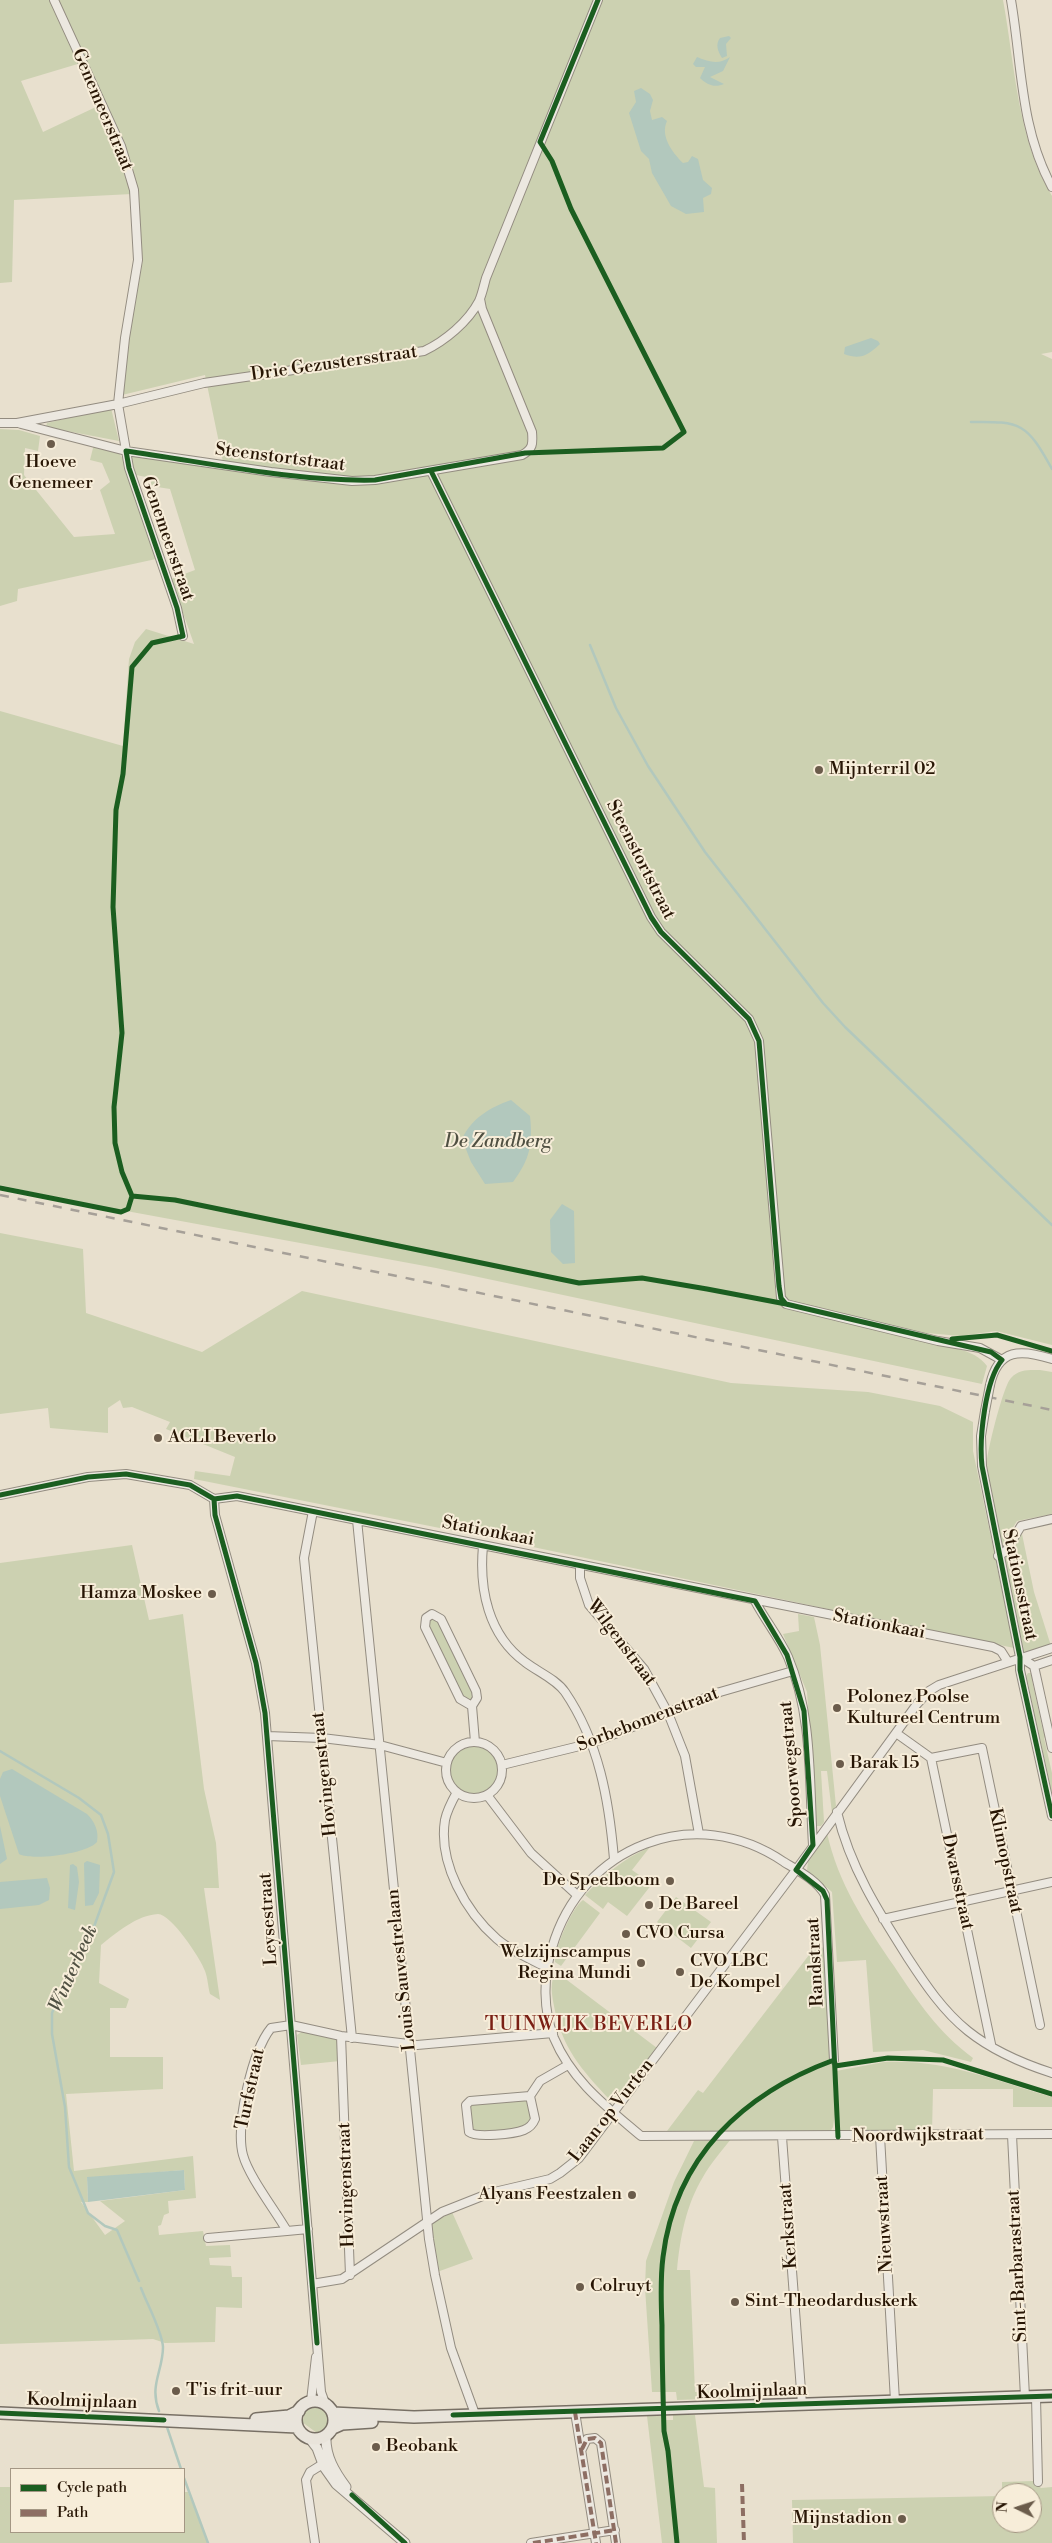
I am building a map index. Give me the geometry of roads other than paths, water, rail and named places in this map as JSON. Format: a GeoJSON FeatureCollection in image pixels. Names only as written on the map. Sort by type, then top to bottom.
{"type":"FeatureCollection","features":[{"type":"Feature","properties":{"kind":"main road","name":"Koolmijnlaan"},"geometry":{"type":"LineString","coordinates":[[330,2432],[348,2423],[474,2414],[1052,2396]]}},
{"type":"Feature","properties":{"kind":"main road"},"geometry":{"type":"LineString","coordinates":[[311,2401],[325,2403],[333,2412],[330,2432],[310,2439],[302,2435],[297,2427],[298,2411],[311,2401]]}},
{"type":"Feature","properties":{"kind":"main road","name":"Koolmijnlaan"},"geometry":{"type":"LineString","coordinates":[[0,2413],[210,2422],[284,2417],[298,2411]]}},
{"type":"Feature","properties":{"kind":"main road","name":"Koolmijnlaan"},"geometry":{"type":"LineString","coordinates":[[333,2412],[414,2417]]}},
{"type":"Feature","properties":{"kind":"main road","name":"Koolmijnlaan"},"geometry":{"type":"LineString","coordinates":[[210,2422],[297,2427]]}},
{"type":"Feature","properties":{"kind":"street","name":"Genemeerstraat"},"geometry":{"type":"LineString","coordinates":[[54,0],[84,62],[120,146],[134,190],[138,260],[125,338],[118,404],[129,468],[176,608],[183,636]]}},
{"type":"Feature","properties":{"kind":"street","name":"Drie Gezustersstraat"},"geometry":{"type":"LineString","coordinates":[[118,404],[204,383],[424,351],[451,334],[480,299],[486,278],[598,0]]}},
{"type":"Feature","properties":{"kind":"street"},"geometry":{"type":"LineString","coordinates":[[1011,0],[1028,122],[1039,160],[1052,187]]}},
{"type":"Feature","properties":{"kind":"street","name":"Steenstortstraat"},"geometry":{"type":"LineString","coordinates":[[17,423],[126,451],[270,472],[352,480],[375,480],[522,455],[530,450],[533,444],[532,432],[482,309],[480,299]]}},
{"type":"Feature","properties":{"kind":"street"},"geometry":{"type":"LineString","coordinates":[[0,423],[17,423],[118,404]]}},
{"type":"Feature","properties":{"kind":"street","name":"Steenstortstraat"},"geometry":{"type":"LineString","coordinates":[[431,471],[651,917],[662,932],[749,1019],[759,1041],[782,1298],[786,1304],[938,1341],[980,1348],[1002,1360]]}},
{"type":"Feature","properties":{"kind":"street"},"geometry":{"type":"LineString","coordinates":[[1002,1360],[1010,1355],[1027,1352],[1052,1359]]}},
{"type":"Feature","properties":{"kind":"street","name":"Stationsstraat"},"geometry":{"type":"LineString","coordinates":[[1002,1360],[995,1370],[990,1385],[981,1436],[981,1459],[998,1556],[1020,1657],[1020,1670],[1052,1816]]}},
{"type":"Feature","properties":{"kind":"street"},"geometry":{"type":"LineString","coordinates":[[0,1495],[88,1477],[126,1474],[190,1485],[214,1499]]}},
{"type":"Feature","properties":{"kind":"street","name":"Stationkaai"},"geometry":{"type":"LineString","coordinates":[[214,1499],[237,1496],[755,1601],[993,1647],[1001,1651],[1008,1662]]}},
{"type":"Feature","properties":{"kind":"street","name":"Leysestraat"},"geometry":{"type":"LineString","coordinates":[[214,1499],[215,1515],[256,1663],[267,1736],[321,2392],[325,2403]]}},
{"type":"Feature","properties":{"kind":"street","name":"Hovingenstraat"},"geometry":{"type":"LineString","coordinates":[[313,1511],[304,1558],[352,2038]]}},
{"type":"Feature","properties":{"kind":"street"},"geometry":{"type":"LineString","coordinates":[[998,1556],[1006,1551],[1021,1526],[1052,1519]]}},
{"type":"Feature","properties":{"kind":"street","name":"Louis Sauvestrelaan"},"geometry":{"type":"LineString","coordinates":[[357,1520],[427,2221],[442,2311],[451,2348],[474,2414]]}},
{"type":"Feature","properties":{"kind":"street"},"geometry":{"type":"LineString","coordinates":[[483,1546],[482,1584],[492,1619],[511,1649],[564,1691],[592,1743],[607,1793],[614,1859]]}},
{"type":"Feature","properties":{"kind":"street","name":"Wilgenstraat"},"geometry":{"type":"LineString","coordinates":[[580,1565],[580,1578],[589,1605],[644,1670],[668,1712],[685,1756],[700,1834]]}},
{"type":"Feature","properties":{"kind":"street","name":"Spoorwegstraat"},"geometry":{"type":"LineString","coordinates":[[755,1601],[787,1656],[804,1711],[813,1845]]}},
{"type":"Feature","properties":{"kind":"street"},"geometry":{"type":"LineString","coordinates":[[472,1706],[460,1699],[425,1627],[426,1618],[429,1615],[437,1615],[441,1619],[476,1691],[477,1698],[472,1706],[476,1742]]}},
{"type":"Feature","properties":{"kind":"street","name":"Laan op Vurten"},"geometry":{"type":"LineString","coordinates":[[312,2284],[336,2281],[350,2274],[442,2212],[477,2198],[538,2183],[560,2174],[579,2158],[929,1691],[1020,1657],[1052,1648]]}},
{"type":"Feature","properties":{"kind":"street","name":"Stationsstraat"},"geometry":{"type":"LineString","coordinates":[[1020,1657],[1034,1666],[1052,1748]]}},
{"type":"Feature","properties":{"kind":"street"},"geometry":{"type":"LineString","coordinates":[[1034,1666],[1052,1660]]}},
{"type":"Feature","properties":{"kind":"street","name":"Sorbebomenstraat"},"geometry":{"type":"LineString","coordinates":[[502,1765],[592,1743],[736,1686],[793,1671]]}},
{"type":"Feature","properties":{"kind":"street"},"geometry":{"type":"LineString","coordinates":[[896,1733],[932,1758]]}},
{"type":"Feature","properties":{"kind":"street"},"geometry":{"type":"LineString","coordinates":[[267,1736],[322,1738],[380,1744],[447,1763]]}},
{"type":"Feature","properties":{"kind":"street"},"geometry":{"type":"LineString","coordinates":[[476,1742],[493,1749],[502,1765],[501,1779],[488,1795],[475,1798],[457,1792],[447,1776],[447,1763],[457,1747],[476,1742]]}},
{"type":"Feature","properties":{"kind":"street","name":"Klimopstraat"},"geometry":{"type":"LineString","coordinates":[[932,1758],[982,1748],[1040,2025]]}},
{"type":"Feature","properties":{"kind":"street","name":"Dwarsstraat"},"geometry":{"type":"LineString","coordinates":[[932,1758],[991,2044]]}},
{"type":"Feature","properties":{"kind":"street"},"geometry":{"type":"LineString","coordinates":[[457,1792],[445,1822],[445,1846],[460,1890],[479,1920],[498,1940],[546,1968]]}},
{"type":"Feature","properties":{"kind":"street"},"geometry":{"type":"LineString","coordinates":[[488,1795],[531,1853],[577,1895]]}},
{"type":"Feature","properties":{"kind":"street"},"geometry":{"type":"LineString","coordinates":[[837,1812],[844,1839],[856,1870],[883,1919],[925,1983],[944,2008],[967,2030],[997,2051],[1052,2073]]}},
{"type":"Feature","properties":{"kind":"street","name":"Randstraat"},"geometry":{"type":"LineString","coordinates":[[577,1895],[614,1859],[644,1843],[679,1835],[700,1834],[721,1836],[764,1848],[823,1891],[827,1900],[834,2060]]}},
{"type":"Feature","properties":{"kind":"street"},"geometry":{"type":"LineString","coordinates":[[883,1919],[1052,1882]]}},
{"type":"Feature","properties":{"kind":"street","name":"Noordwijkstraat"},"geometry":{"type":"LineString","coordinates":[[577,1895],[556,1932],[546,1968],[546,1996],[553,2032],[568,2065],[586,2088],[641,2136],[651,2138],[1052,2134]]}},
{"type":"Feature","properties":{"kind":"street"},"geometry":{"type":"LineString","coordinates":[[291,2025],[352,2038],[410,2044],[553,2032]]}},
{"type":"Feature","properties":{"kind":"street","name":"Turfstraat"},"geometry":{"type":"LineString","coordinates":[[288,2231],[243,2157],[241,2127],[254,2056],[262,2039],[271,2028],[291,2025]]}},
{"type":"Feature","properties":{"kind":"street","name":"Hovingenstraat"},"geometry":{"type":"LineString","coordinates":[[341,2036],[350,2274]]}},
{"type":"Feature","properties":{"kind":"street"},"geometry":{"type":"LineString","coordinates":[[530,2096],[470,2101],[466,2109],[469,2132],[475,2136],[516,2132],[528,2128],[534,2119],[530,2096],[540,2081],[568,2065]]}},
{"type":"Feature","properties":{"kind":"street","name":"Sint-Barbarastraat"},"geometry":{"type":"LineString","coordinates":[[1012,2135],[1030,2397],[1038,2482]]}},
{"type":"Feature","properties":{"kind":"street","name":"Nieuwstraat"},"geometry":{"type":"LineString","coordinates":[[880,2136],[895,2401]]}},
{"type":"Feature","properties":{"kind":"street","name":"Kerkstraat"},"geometry":{"type":"LineString","coordinates":[[782,2137],[802,2404]]}},
{"type":"Feature","properties":{"kind":"street"},"geometry":{"type":"LineString","coordinates":[[208,2238],[308,2229]]}},
{"type":"Feature","properties":{"kind":"street","name":"Leysestraat"},"geometry":{"type":"LineString","coordinates":[[311,2401],[317,2343]]}},
{"type":"Feature","properties":{"kind":"street"},"geometry":{"type":"LineString","coordinates":[[576,2412],[596,2543]]}},
{"type":"Feature","properties":{"kind":"street"},"geometry":{"type":"LineString","coordinates":[[326,2462],[330,2432]]}},
{"type":"Feature","properties":{"kind":"street"},"geometry":{"type":"LineString","coordinates":[[582,2449],[587,2439],[595,2438],[601,2443],[616,2543]]}},
{"type":"Feature","properties":{"kind":"street"},"geometry":{"type":"LineString","coordinates":[[310,2439],[352,2495],[405,2543]]}},
{"type":"Feature","properties":{"kind":"street"},"geometry":{"type":"LineString","coordinates":[[315,2543],[306,2480],[310,2472],[326,2462]]}},
{"type":"Feature","properties":{"kind":"street"},"geometry":{"type":"LineString","coordinates":[[532,2543],[615,2530]]}},
{"type":"Feature","properties":{"kind":"water"},"geometry":{"type":"Polygon","coordinates":[[[729,36],[731,38],[726,44],[727,56],[722,58],[717,46],[720,38],[729,36]]]}},
{"type":"Feature","properties":{"kind":"water"},"geometry":{"type":"Polygon","coordinates":[[[697,57],[714,62],[726,60],[730,57],[723,71],[710,77],[724,84],[711,85],[700,78],[705,67],[696,67],[693,64],[697,57]]]}},
{"type":"Feature","properties":{"kind":"water"},"geometry":{"type":"Polygon","coordinates":[[[641,88],[650,94],[653,100],[650,111],[652,120],[662,117],[667,121],[665,127],[666,138],[675,154],[683,163],[688,162],[692,156],[698,159],[703,180],[712,188],[711,194],[703,198],[704,212],[686,214],[671,206],[652,173],[649,159],[641,151],[629,113],[636,102],[634,91],[641,88]]]}},
{"type":"Feature","properties":{"kind":"water"},"geometry":{"type":"Polygon","coordinates":[[[871,338],[880,344],[867,354],[855,357],[844,354],[845,347],[871,338]]]}},
{"type":"Feature","properties":{"kind":"water","name":"De Zandberg"},"geometry":{"type":"Polygon","coordinates":[[[511,1100],[530,1116],[531,1135],[527,1158],[513,1182],[485,1184],[471,1162],[462,1139],[471,1125],[482,1115],[511,1100]]]}},
{"type":"Feature","properties":{"kind":"water"},"geometry":{"type":"Polygon","coordinates":[[[562,1204],[574,1211],[575,1263],[563,1264],[551,1252],[550,1220],[562,1204]]]}},
{"type":"Feature","properties":{"kind":"water"},"geometry":{"type":"Polygon","coordinates":[[[12,1769],[87,1814],[96,1827],[97,1842],[82,1850],[59,1855],[35,1857],[19,1854],[0,1796],[0,1779],[3,1772],[12,1769]]]}},
{"type":"Feature","properties":{"kind":"water"},"geometry":{"type":"Polygon","coordinates":[[[0,1826],[7,1859],[0,1864],[0,1826]]]}},
{"type":"Feature","properties":{"kind":"water"},"geometry":{"type":"Polygon","coordinates":[[[87,1861],[100,1865],[99,1893],[93,1905],[85,1906],[84,1863],[87,1861]]]}},
{"type":"Feature","properties":{"kind":"water"},"geometry":{"type":"Polygon","coordinates":[[[73,1864],[77,1867],[79,1882],[75,1910],[68,1908],[70,1865],[73,1864]]]}},
{"type":"Feature","properties":{"kind":"water"},"geometry":{"type":"Polygon","coordinates":[[[47,1878],[50,1888],[49,1900],[39,1905],[0,1909],[0,1882],[47,1878]]]}},
{"type":"Feature","properties":{"kind":"water"},"geometry":{"type":"Polygon","coordinates":[[[184,2170],[185,2190],[88,2202],[87,2177],[184,2170]]]}},
{"type":"Feature","properties":{"kind":"waterway"},"geometry":{"type":"LineString","coordinates":[[971,422],[1002,423],[1021,428],[1036,443],[1052,469]]}},
{"type":"Feature","properties":{"kind":"waterway"},"geometry":{"type":"LineString","coordinates":[[590,645],[616,708],[648,766],[705,852],[823,1003],[845,1027],[1052,1225]]}},
{"type":"Feature","properties":{"kind":"waterway","name":"Winterbeek"},"geometry":{"type":"LineString","coordinates":[[0,1751],[79,1798],[101,1815],[108,1834],[114,1872],[84,1954],[62,1989],[52,2013],[52,2034],[65,2107],[69,2167],[88,2213],[105,2226],[117,2230],[139,2281]]}},
{"type":"Feature","properties":{"kind":"waterway","name":"Winterbeek"},"geometry":{"type":"LineString","coordinates":[[141,2288],[157,2326],[163,2347],[155,2393],[159,2411]]}},
{"type":"Feature","properties":{"kind":"waterway"},"geometry":{"type":"LineString","coordinates":[[167,2427],[181,2468]]}},
{"type":"Feature","properties":{"kind":"waterway"},"geometry":{"type":"LineString","coordinates":[[185,2481],[208,2543]]}},
{"type":"Feature","properties":{"kind":"railway"},"geometry":{"type":"LineString","coordinates":[[0,1195],[1052,1410]]}},
{"type":"Feature","properties":{"kind":"place","name":"Hoeve Genemeer"},"geometry":{"type":"Point","coordinates":[51,444]}},
{"type":"Feature","properties":{"kind":"place","name":"Mijnterril 02"},"geometry":{"type":"Point","coordinates":[819,770]}},
{"type":"Feature","properties":{"kind":"place","name":"ACLI Beverlo"},"geometry":{"type":"Point","coordinates":[158,1438]}},
{"type":"Feature","properties":{"kind":"place","name":"Hamza Moskee"},"geometry":{"type":"Point","coordinates":[212,1594]}},
{"type":"Feature","properties":{"kind":"place","name":"Polonez Poolse Kultureel Centrum"},"geometry":{"type":"Point","coordinates":[837,1708]}},
{"type":"Feature","properties":{"kind":"place","name":"Barak 15"},"geometry":{"type":"Point","coordinates":[840,1764]}},
{"type":"Feature","properties":{"kind":"place","name":"De Speelboom"},"geometry":{"type":"Point","coordinates":[670,1881]}},
{"type":"Feature","properties":{"kind":"place","name":"De Bareel"},"geometry":{"type":"Point","coordinates":[649,1905]}},
{"type":"Feature","properties":{"kind":"place","name":"CVO Cursa"},"geometry":{"type":"Point","coordinates":[626,1934]}},
{"type":"Feature","properties":{"kind":"place","name":"Welzijnscampus Regina Mundi"},"geometry":{"type":"Point","coordinates":[641,1963]}},
{"type":"Feature","properties":{"kind":"place","name":"CVO LBC De Kompel"},"geometry":{"type":"Point","coordinates":[680,1972]}},
{"type":"Feature","properties":{"kind":"place","name":"Alyans Feestzalen"},"geometry":{"type":"Point","coordinates":[632,2195]}},
{"type":"Feature","properties":{"kind":"place","name":"Colruyt"},"geometry":{"type":"Point","coordinates":[580,2287]}},
{"type":"Feature","properties":{"kind":"place","name":"Sint-Theodarduskerk"},"geometry":{"type":"Point","coordinates":[735,2302]}},
{"type":"Feature","properties":{"kind":"place","name":"T'is frit-uur"},"geometry":{"type":"Point","coordinates":[176,2391]}},
{"type":"Feature","properties":{"kind":"place","name":"Beobank"},"geometry":{"type":"Point","coordinates":[376,2447]}},
{"type":"Feature","properties":{"kind":"place","name":"Mijnstadion"},"geometry":{"type":"Point","coordinates":[902,2519]}},
{"type":"Feature","properties":{"kind":"district","name":"TUINWIJK BEVERLO"},"geometry":{"type":"Point","coordinates":[589,2025]}}]}
